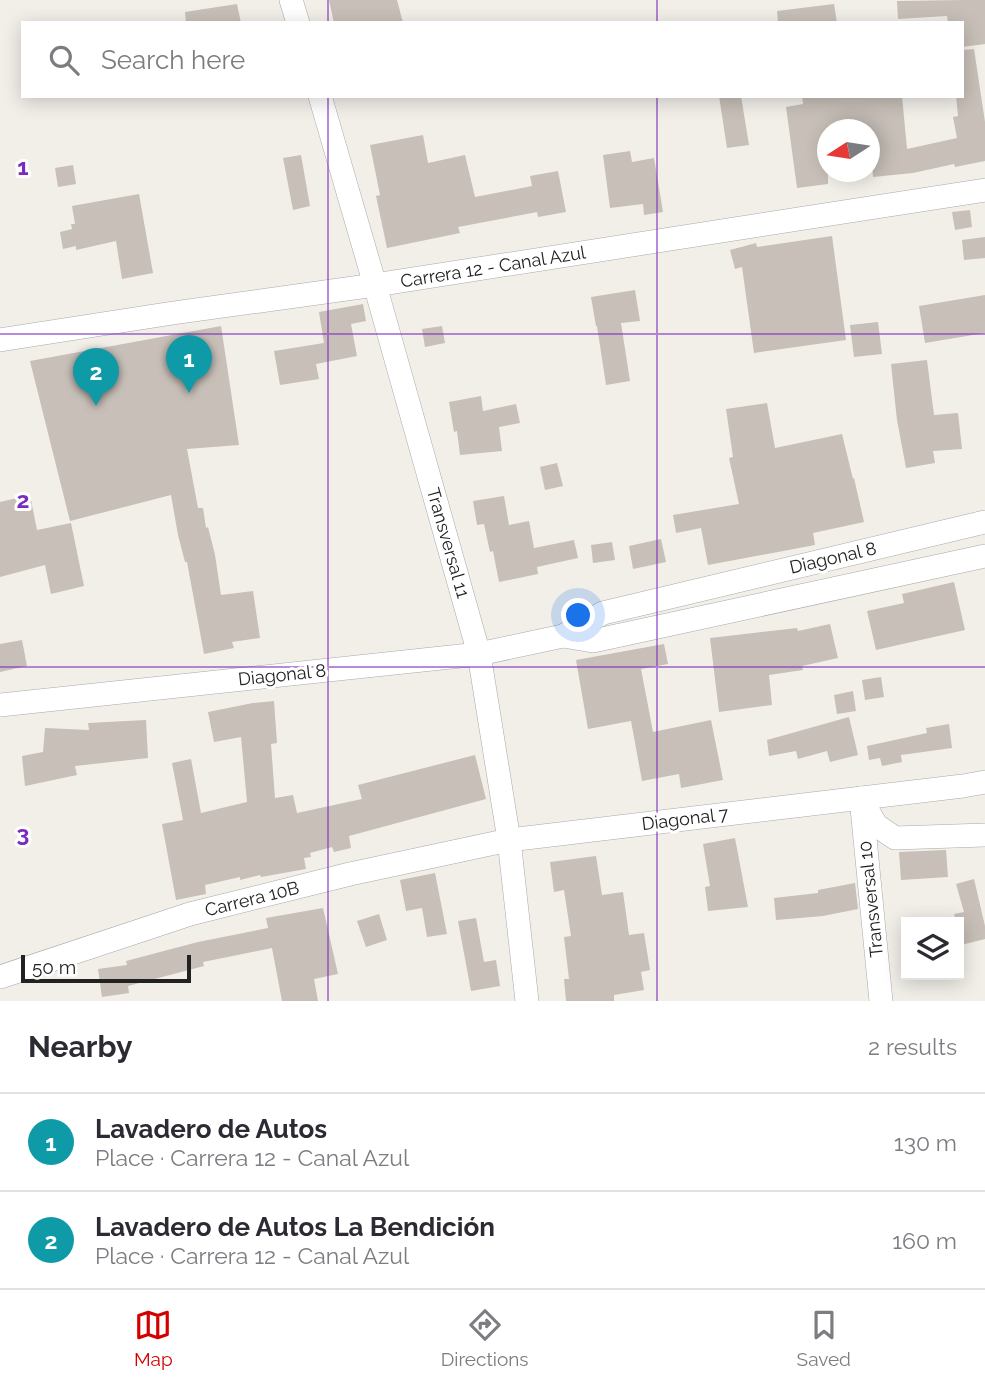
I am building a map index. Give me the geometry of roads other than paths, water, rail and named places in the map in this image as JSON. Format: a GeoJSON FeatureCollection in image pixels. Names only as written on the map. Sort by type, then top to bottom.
{"type":"FeatureCollection","features":[{"type":"Feature","properties":{"kind":"street"},"geometry":{"type":"LineString","coordinates":[[291,0],[297,21]]}},
{"type":"Feature","properties":{"kind":"street","name":"Transversal 11"},"geometry":{"type":"LineString","coordinates":[[321,98],[479,653],[509,840],[527,1001]]}},
{"type":"Feature","properties":{"kind":"street","name":"Carrera 12 - Canal Azul"},"geometry":{"type":"LineString","coordinates":[[0,340],[376,285],[985,190]]}},
{"type":"Feature","properties":{"kind":"street","name":"Diagonal 8"},"geometry":{"type":"LineString","coordinates":[[0,705],[479,653],[563,636],[603,613],[985,522]]}},
{"type":"Feature","properties":{"kind":"street","name":"Diagonal 8"},"geometry":{"type":"LineString","coordinates":[[563,636],[593,641],[985,556]]}},
{"type":"Feature","properties":{"kind":"street","name":"Diagonal 7"},"geometry":{"type":"LineString","coordinates":[[509,840],[985,782]]}},
{"type":"Feature","properties":{"kind":"street"},"geometry":{"type":"LineString","coordinates":[[861,798],[876,825],[895,838],[985,835]]}},
{"type":"Feature","properties":{"kind":"street","name":"Transversal 10"},"geometry":{"type":"LineString","coordinates":[[861,798],[881,1001]]}},
{"type":"Feature","properties":{"kind":"street","name":"Carrera 10B"},"geometry":{"type":"LineString","coordinates":[[0,977],[190,914],[350,874],[509,840]]}},
{"type":"Feature","properties":{"kind":"place","name":"Lavadero de Autos"},"geometry":{"type":"Point","coordinates":[189,393]}},
{"type":"Feature","properties":{"kind":"place","name":"Lavadero de Autos La Bendición"},"geometry":{"type":"Point","coordinates":[96,406]}}]}
